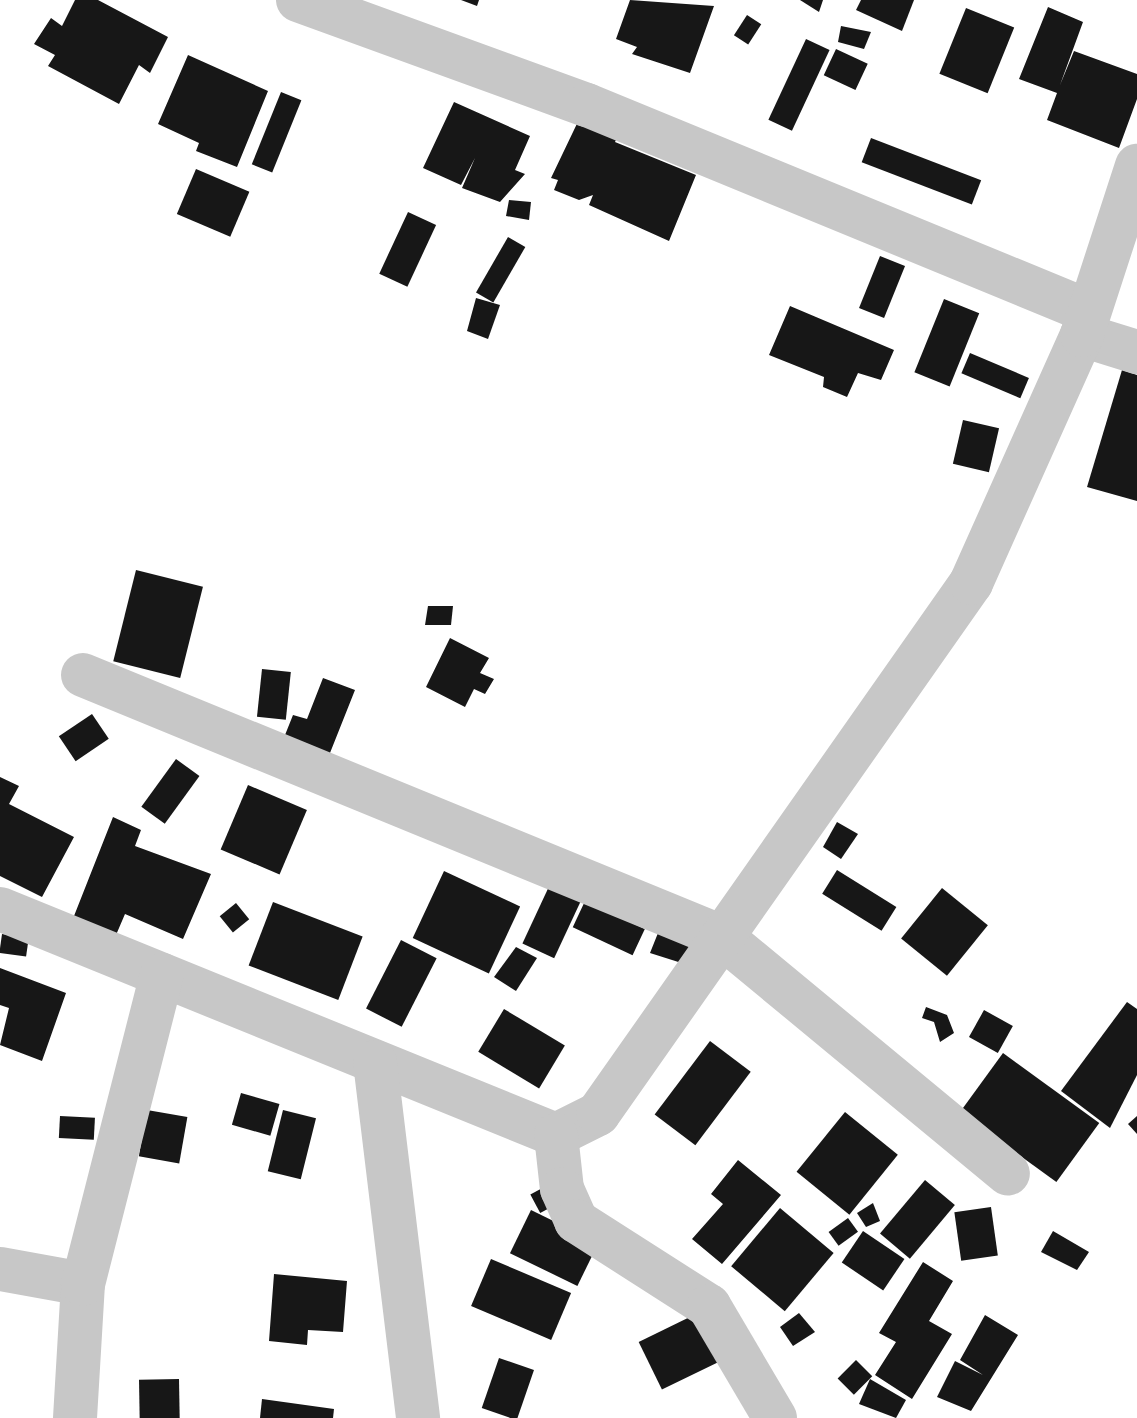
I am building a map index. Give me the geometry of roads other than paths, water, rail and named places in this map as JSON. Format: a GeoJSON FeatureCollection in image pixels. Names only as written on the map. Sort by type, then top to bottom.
{"type":"FeatureCollection","features":[{"type":"Feature","properties":{"kind":"street"},"geometry":{"type":"LineString","coordinates":[[298,0],[587,105],[1085,323],[1137,352]]}},
{"type":"Feature","properties":{"kind":"street"},"geometry":{"type":"LineString","coordinates":[[0,909],[556,1135],[598,1114],[971,583],[1085,323],[1137,166]]}},
{"type":"Feature","properties":{"kind":"street"},"geometry":{"type":"LineString","coordinates":[[83,675],[722,937],[1008,1174]]}},
{"type":"Feature","properties":{"kind":"street"},"geometry":{"type":"LineString","coordinates":[[75,1418],[83,1284],[162,975]]}},
{"type":"Feature","properties":{"kind":"street"},"geometry":{"type":"LineString","coordinates":[[375,1062],[418,1418]]}},
{"type":"Feature","properties":{"kind":"street"},"geometry":{"type":"LineString","coordinates":[[556,1135],[562,1189],[576,1221],[709,1306],[775,1418]]}},
{"type":"Feature","properties":{"kind":"street"},"geometry":{"type":"LineString","coordinates":[[0,1269],[83,1284]]}}]}
